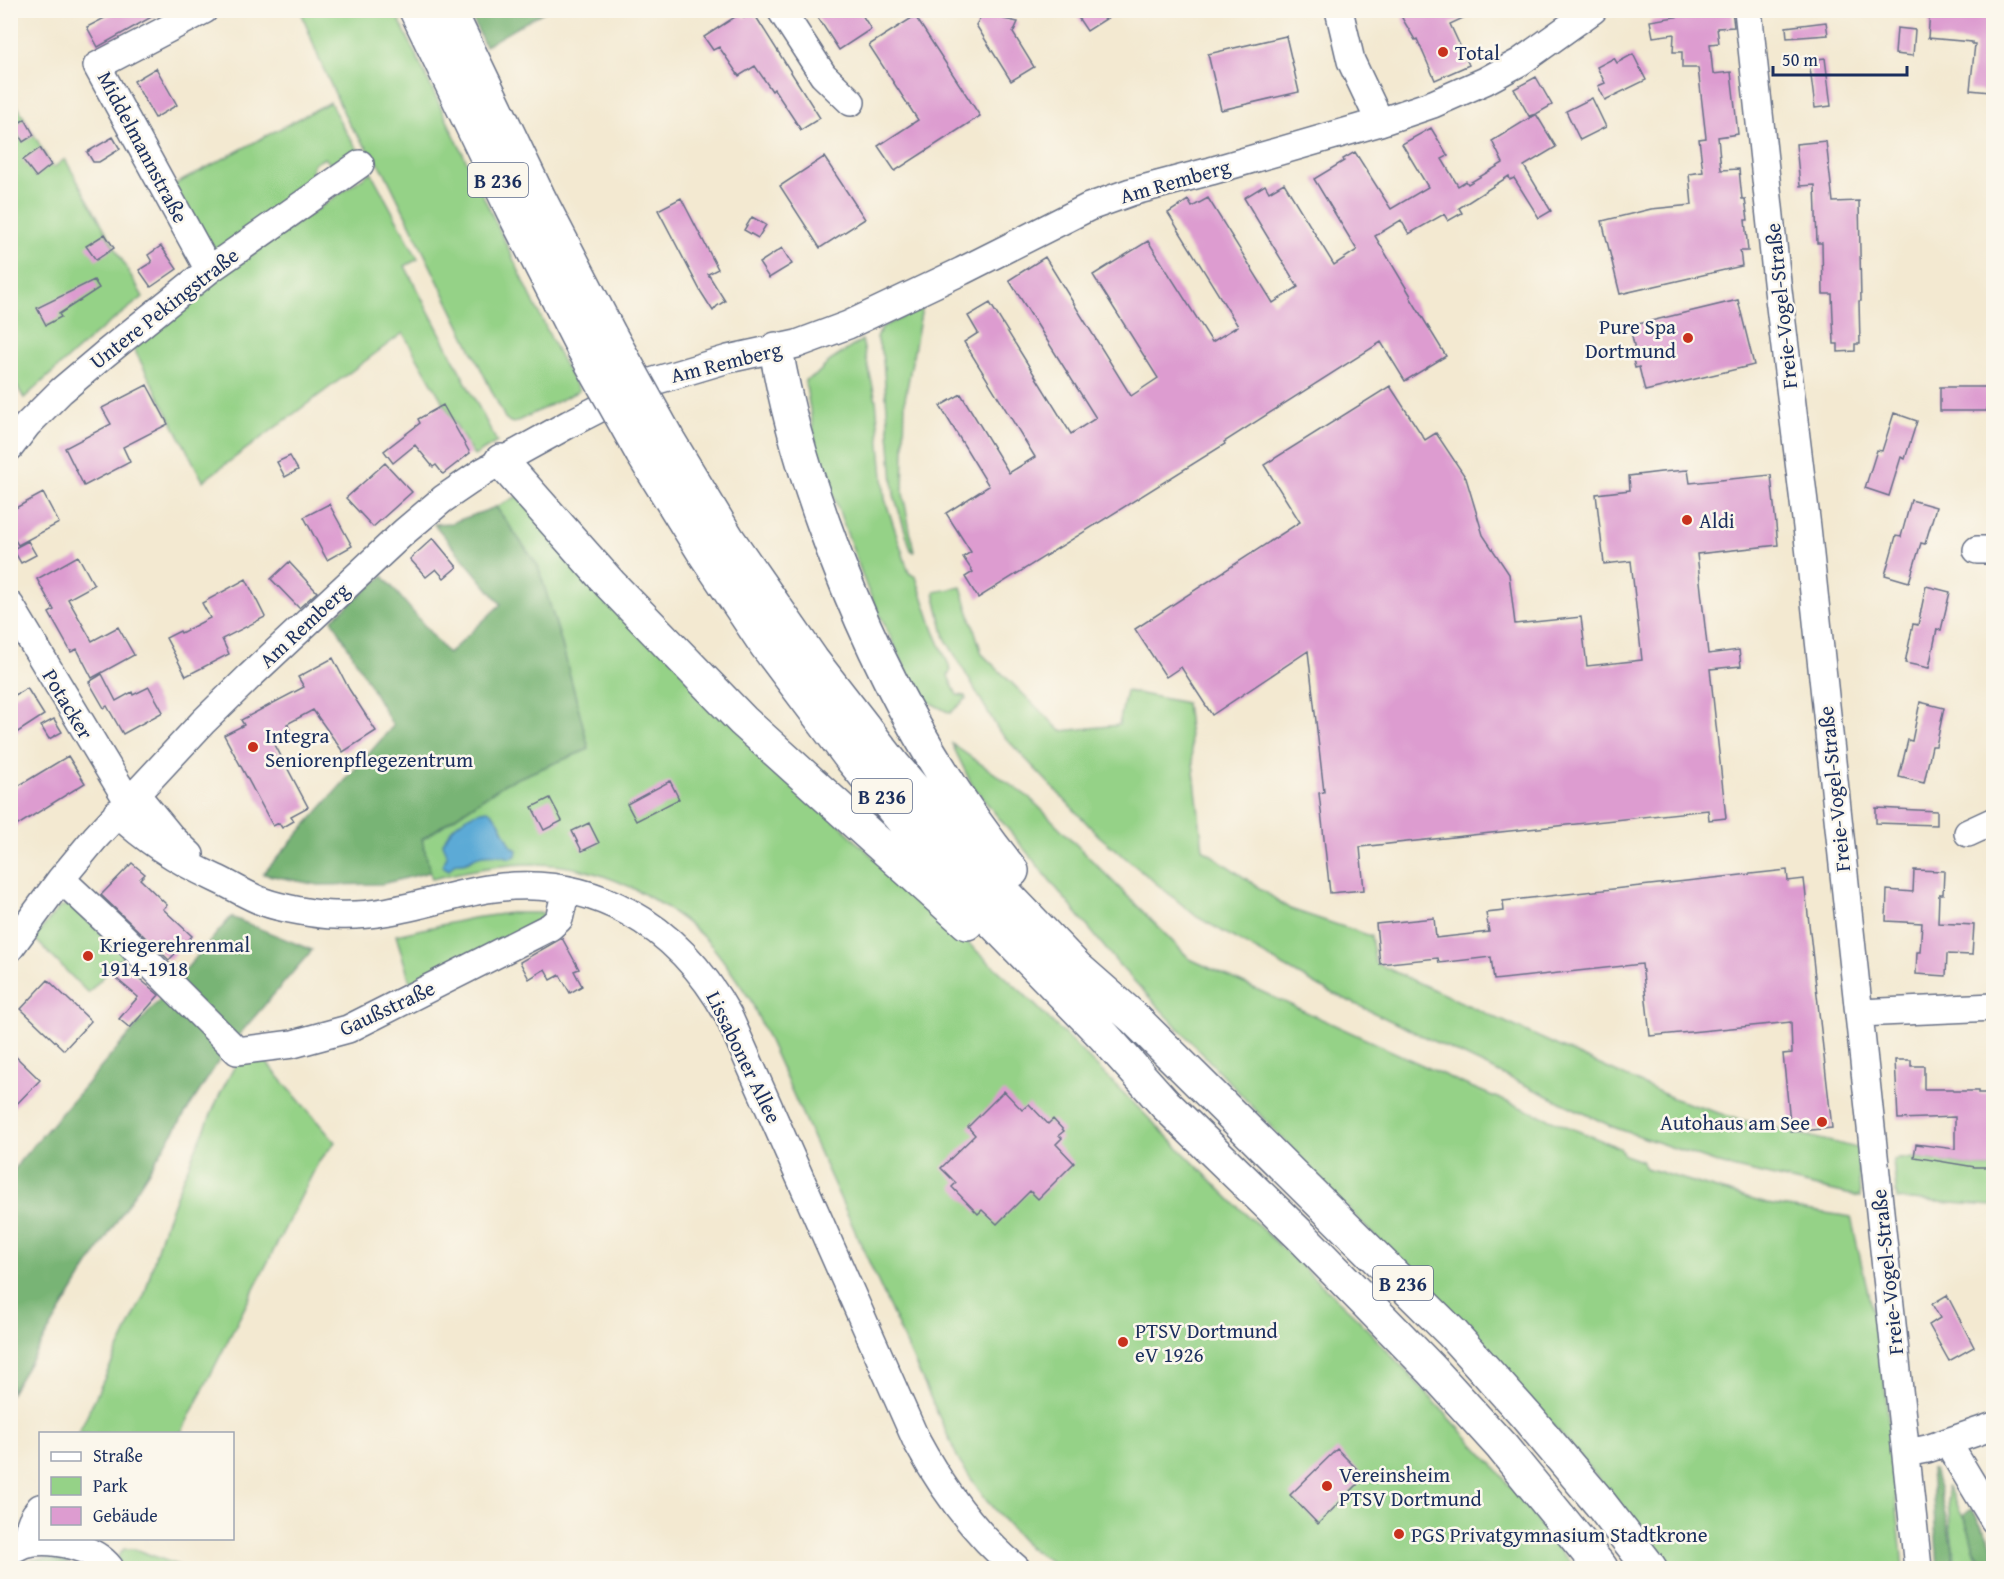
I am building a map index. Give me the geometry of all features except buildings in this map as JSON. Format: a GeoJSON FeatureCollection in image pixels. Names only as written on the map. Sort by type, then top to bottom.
{"type":"FeatureCollection","features":[{"type":"Feature","properties":{"kind":"highway","name":"B 236"},"geometry":{"type":"LineString","coordinates":[[416,10],[513,211],[597,343],[655,445],[729,592],[807,701],[917,838],[988,917],[1104,1036],[1166,1104],[1417,1354],[1502,1447],[1601,1569]]}},
{"type":"Feature","properties":{"kind":"highway","name":"B 236"},"geometry":{"type":"LineString","coordinates":[[449,10],[539,198],[597,343]]}},
{"type":"Feature","properties":{"kind":"highway"},"geometry":{"type":"LineString","coordinates":[[776,349],[797,445],[821,517],[850,596],[902,703],[961,803],[988,840],[1030,893],[1094,964],[1134,1018]]}},
{"type":"Feature","properties":{"kind":"highway","name":"B 236"},"geometry":{"type":"LineString","coordinates":[[655,445],[728,538],[799,641],[895,767],[1000,888],[1077,968],[1134,1018],[1452,1333],[1599,1502],[1650,1569]]}},
{"type":"Feature","properties":{"kind":"highway"},"geometry":{"type":"LineString","coordinates":[[501,461],[610,584],[742,721],[938,895],[1094,1046],[1166,1104]]}},
{"type":"Feature","properties":{"kind":"street","name":"Middelmannstraße"},"geometry":{"type":"LineString","coordinates":[[204,10],[97,66],[209,270]]}},
{"type":"Feature","properties":{"kind":"street"},"geometry":{"type":"LineString","coordinates":[[781,10],[823,75],[852,102]]}},
{"type":"Feature","properties":{"kind":"street"},"geometry":{"type":"LineString","coordinates":[[1339,10],[1351,60],[1380,122]]}},
{"type":"Feature","properties":{"kind":"street","name":"Am Remberg"},"geometry":{"type":"LineString","coordinates":[[10,948],[61,879],[126,803],[250,676],[404,532],[443,499],[501,461],[651,382],[728,359],[796,344],[848,325],[1089,207],[1131,192],[1380,122],[1433,104],[1485,81],[1536,52],[1593,10]]}},
{"type":"Feature","properties":{"kind":"street","name":"Freie-Vogel-Straße"},"geometry":{"type":"LineString","coordinates":[[1748,10],[1777,282],[1807,527],[1918,1569]]}},
{"type":"Feature","properties":{"kind":"street","name":"Untere Pekingstraße"},"geometry":{"type":"LineString","coordinates":[[10,447],[27,426],[62,391],[324,175],[360,164]]}},
{"type":"Feature","properties":{"kind":"street","name":"Potacker"},"geometry":{"type":"LineString","coordinates":[[10,605],[126,803]]}},
{"type":"Feature","properties":{"kind":"street","name":"Lissaboner Allee"},"geometry":{"type":"LineString","coordinates":[[126,803],[135,831],[171,856],[264,902],[334,915],[400,910],[489,889],[519,886],[549,887],[604,900],[658,930],[683,952],[715,992],[744,1050],[917,1442],[935,1475],[957,1507],[981,1535],[1016,1569]]}},
{"type":"Feature","properties":{"kind":"street"},"geometry":{"type":"LineString","coordinates":[[1968,833],[1994,821]]}},
{"type":"Feature","properties":{"kind":"street","name":"Gaußstraße"},"geometry":{"type":"LineString","coordinates":[[61,879],[120,934],[237,1051],[292,1044],[348,1029],[550,927],[559,919],[566,890]]}},
{"type":"Feature","properties":{"kind":"street"},"geometry":{"type":"LineString","coordinates":[[1859,1013],[1994,1008]]}},
{"type":"Feature","properties":{"kind":"street"},"geometry":{"type":"LineString","coordinates":[[1907,1453],[1927,1449],[1994,1426]]}},
{"type":"Feature","properties":{"kind":"street"},"geometry":{"type":"LineString","coordinates":[[1947,1442],[1994,1521]]}},
{"type":"Feature","properties":{"kind":"street"},"geometry":{"type":"LineString","coordinates":[[19,1547],[27,1534],[34,1514],[39,1509]]}},
{"type":"Feature","properties":{"kind":"street"},"geometry":{"type":"LineString","coordinates":[[19,1547],[47,1542],[106,1556]]}},
{"type":"Feature","properties":{"kind":"green space"},"geometry":{"type":"Polygon","coordinates":[[[301,11],[395,11],[558,353],[579,391],[514,423],[505,418],[384,171],[349,124],[319,59],[301,11]]]}},
{"type":"Feature","properties":{"kind":"green space"},"geometry":{"type":"Polygon","coordinates":[[[469,11],[545,11],[485,46],[469,11]]]}},
{"type":"Feature","properties":{"kind":"green space"},"geometry":{"type":"Polygon","coordinates":[[[10,93],[53,168],[65,159],[143,297],[94,335],[24,398],[10,374],[10,93]]]}},
{"type":"Feature","properties":{"kind":"green space"},"geometry":{"type":"Polygon","coordinates":[[[330,102],[342,126],[363,157],[333,167],[325,158],[313,164],[311,181],[223,251],[206,249],[172,186],[330,102]]]}},
{"type":"Feature","properties":{"kind":"green space"},"geometry":{"type":"Polygon","coordinates":[[[371,172],[418,259],[405,266],[497,442],[474,456],[403,333],[203,481],[133,347],[220,277],[371,172]]]}},
{"type":"Feature","properties":{"kind":"green space"},"geometry":{"type":"Polygon","coordinates":[[[922,308],[905,399],[903,493],[914,552],[911,550],[894,495],[883,359],[877,337],[882,327],[922,308]]]}},
{"type":"Feature","properties":{"kind":"green space"},"geometry":{"type":"Polygon","coordinates":[[[862,340],[876,400],[885,499],[909,573],[916,577],[934,631],[951,670],[948,676],[957,695],[965,696],[966,699],[950,713],[919,697],[867,588],[817,451],[805,380],[815,376],[830,361],[862,340]]]}},
{"type":"Feature","properties":{"kind":"green space"},"geometry":{"type":"Polygon","coordinates":[[[518,496],[859,844],[1023,993],[1233,1202],[1357,1318],[1494,1466],[1574,1568],[1061,1568],[1029,1548],[986,1500],[960,1463],[750,999],[710,944],[698,932],[656,901],[628,886],[573,868],[547,864],[519,864],[432,879],[422,840],[506,783],[589,749],[561,641],[538,566],[496,507],[518,496]]]}},
{"type":"Feature","properties":{"kind":"green space"},"geometry":{"type":"Polygon","coordinates":[[[496,507],[538,566],[561,641],[589,749],[506,783],[422,839],[430,872],[382,884],[318,885],[263,874],[393,726],[332,619],[383,576],[448,654],[501,604],[434,524],[451,523],[496,507]]]}},
{"type":"Feature","properties":{"kind":"green space"},"geometry":{"type":"Polygon","coordinates":[[[961,587],[982,654],[1061,731],[1119,725],[1126,691],[1186,703],[1203,849],[1290,909],[1371,936],[1375,963],[1675,1099],[1737,1119],[1857,1148],[1860,1197],[1723,1165],[1613,1127],[1322,988],[1197,917],[1099,836],[999,731],[945,638],[934,592],[961,587]]]}},
{"type":"Feature","properties":{"kind":"green space"},"geometry":{"type":"Polygon","coordinates":[[[952,744],[1030,798],[1190,959],[1466,1085],[1620,1148],[1624,1155],[1641,1161],[1646,1168],[1767,1204],[1851,1217],[1882,1356],[1903,1568],[1670,1568],[1566,1440],[1119,965],[972,785],[952,744]]]}},
{"type":"Feature","properties":{"kind":"green space"},"geometry":{"type":"Polygon","coordinates":[[[72,905],[124,955],[88,993],[34,938],[59,908],[72,905]]]}},
{"type":"Feature","properties":{"kind":"green space"},"geometry":{"type":"Polygon","coordinates":[[[510,913],[552,913],[413,992],[396,935],[473,918],[510,913]]]}},
{"type":"Feature","properties":{"kind":"green space"},"geometry":{"type":"Polygon","coordinates":[[[231,917],[312,950],[225,1051],[85,1271],[11,1393],[10,1177],[20,1161],[231,917]]]}},
{"type":"Feature","properties":{"kind":"green space"},"geometry":{"type":"Polygon","coordinates":[[[260,1055],[335,1142],[318,1163],[182,1432],[79,1432],[145,1293],[161,1235],[183,1178],[220,1094],[240,1056],[260,1055]]]}},
{"type":"Feature","properties":{"kind":"green space"},"geometry":{"type":"Polygon","coordinates":[[[1914,1157],[1975,1167],[1993,1167],[1993,1206],[1897,1199],[1893,1160],[1914,1157]]]}},
{"type":"Feature","properties":{"kind":"green space"},"geometry":{"type":"Polygon","coordinates":[[[1931,1469],[1935,1472],[1955,1568],[1938,1568],[1931,1469]]]}},
{"type":"Feature","properties":{"kind":"green space"},"geometry":{"type":"Polygon","coordinates":[[[1947,1485],[1967,1524],[1976,1555],[1991,1568],[1956,1568],[1947,1485]]]}},
{"type":"Feature","properties":{"kind":"green space"},"geometry":{"type":"Polygon","coordinates":[[[1972,1509],[1993,1545],[1993,1568],[1980,1559],[1976,1553],[1963,1515],[1972,1509]]]}},
{"type":"Feature","properties":{"kind":"green space"},"geometry":{"type":"Polygon","coordinates":[[[124,1549],[135,1549],[185,1568],[120,1568],[118,1556],[124,1549]]]}},
{"type":"Feature","properties":{"kind":"green space"},"geometry":{"type":"Polygon","coordinates":[[[48,1558],[70,1562],[56,1568],[11,1568],[22,1561],[48,1558]]]}},
{"type":"Feature","properties":{"kind":"water"},"geometry":{"type":"Polygon","coordinates":[[[488,810],[499,822],[512,847],[517,850],[516,856],[510,858],[482,855],[465,862],[455,863],[449,870],[442,866],[447,856],[443,843],[450,831],[467,817],[488,810]]]}},
{"type":"Feature","properties":{"kind":"place","name":"Total"},"geometry":{"type":"Point","coordinates":[1443,52]}},
{"type":"Feature","properties":{"kind":"place","name":"Pure Spa Dortmund"},"geometry":{"type":"Point","coordinates":[1688,338]}},
{"type":"Feature","properties":{"kind":"place","name":"Aldi"},"geometry":{"type":"Point","coordinates":[1687,520]}},
{"type":"Feature","properties":{"kind":"place","name":"Integra Seniorenpflegezentrum"},"geometry":{"type":"Point","coordinates":[253,747]}},
{"type":"Feature","properties":{"kind":"place","name":"Kriegerehrenmal 1914-1918"},"geometry":{"type":"Point","coordinates":[88,956]}},
{"type":"Feature","properties":{"kind":"place","name":"Autohaus am See"},"geometry":{"type":"Point","coordinates":[1822,1122]}},
{"type":"Feature","properties":{"kind":"place","name":"PTSV Dortmund eV 1926"},"geometry":{"type":"Point","coordinates":[1123,1342]}},
{"type":"Feature","properties":{"kind":"place","name":"Vereinsheim PTSV Dortmund"},"geometry":{"type":"Point","coordinates":[1327,1486]}},
{"type":"Feature","properties":{"kind":"place","name":"PGS Privatgymnasium Stadtkrone"},"geometry":{"type":"Point","coordinates":[1399,1534]}}]}
